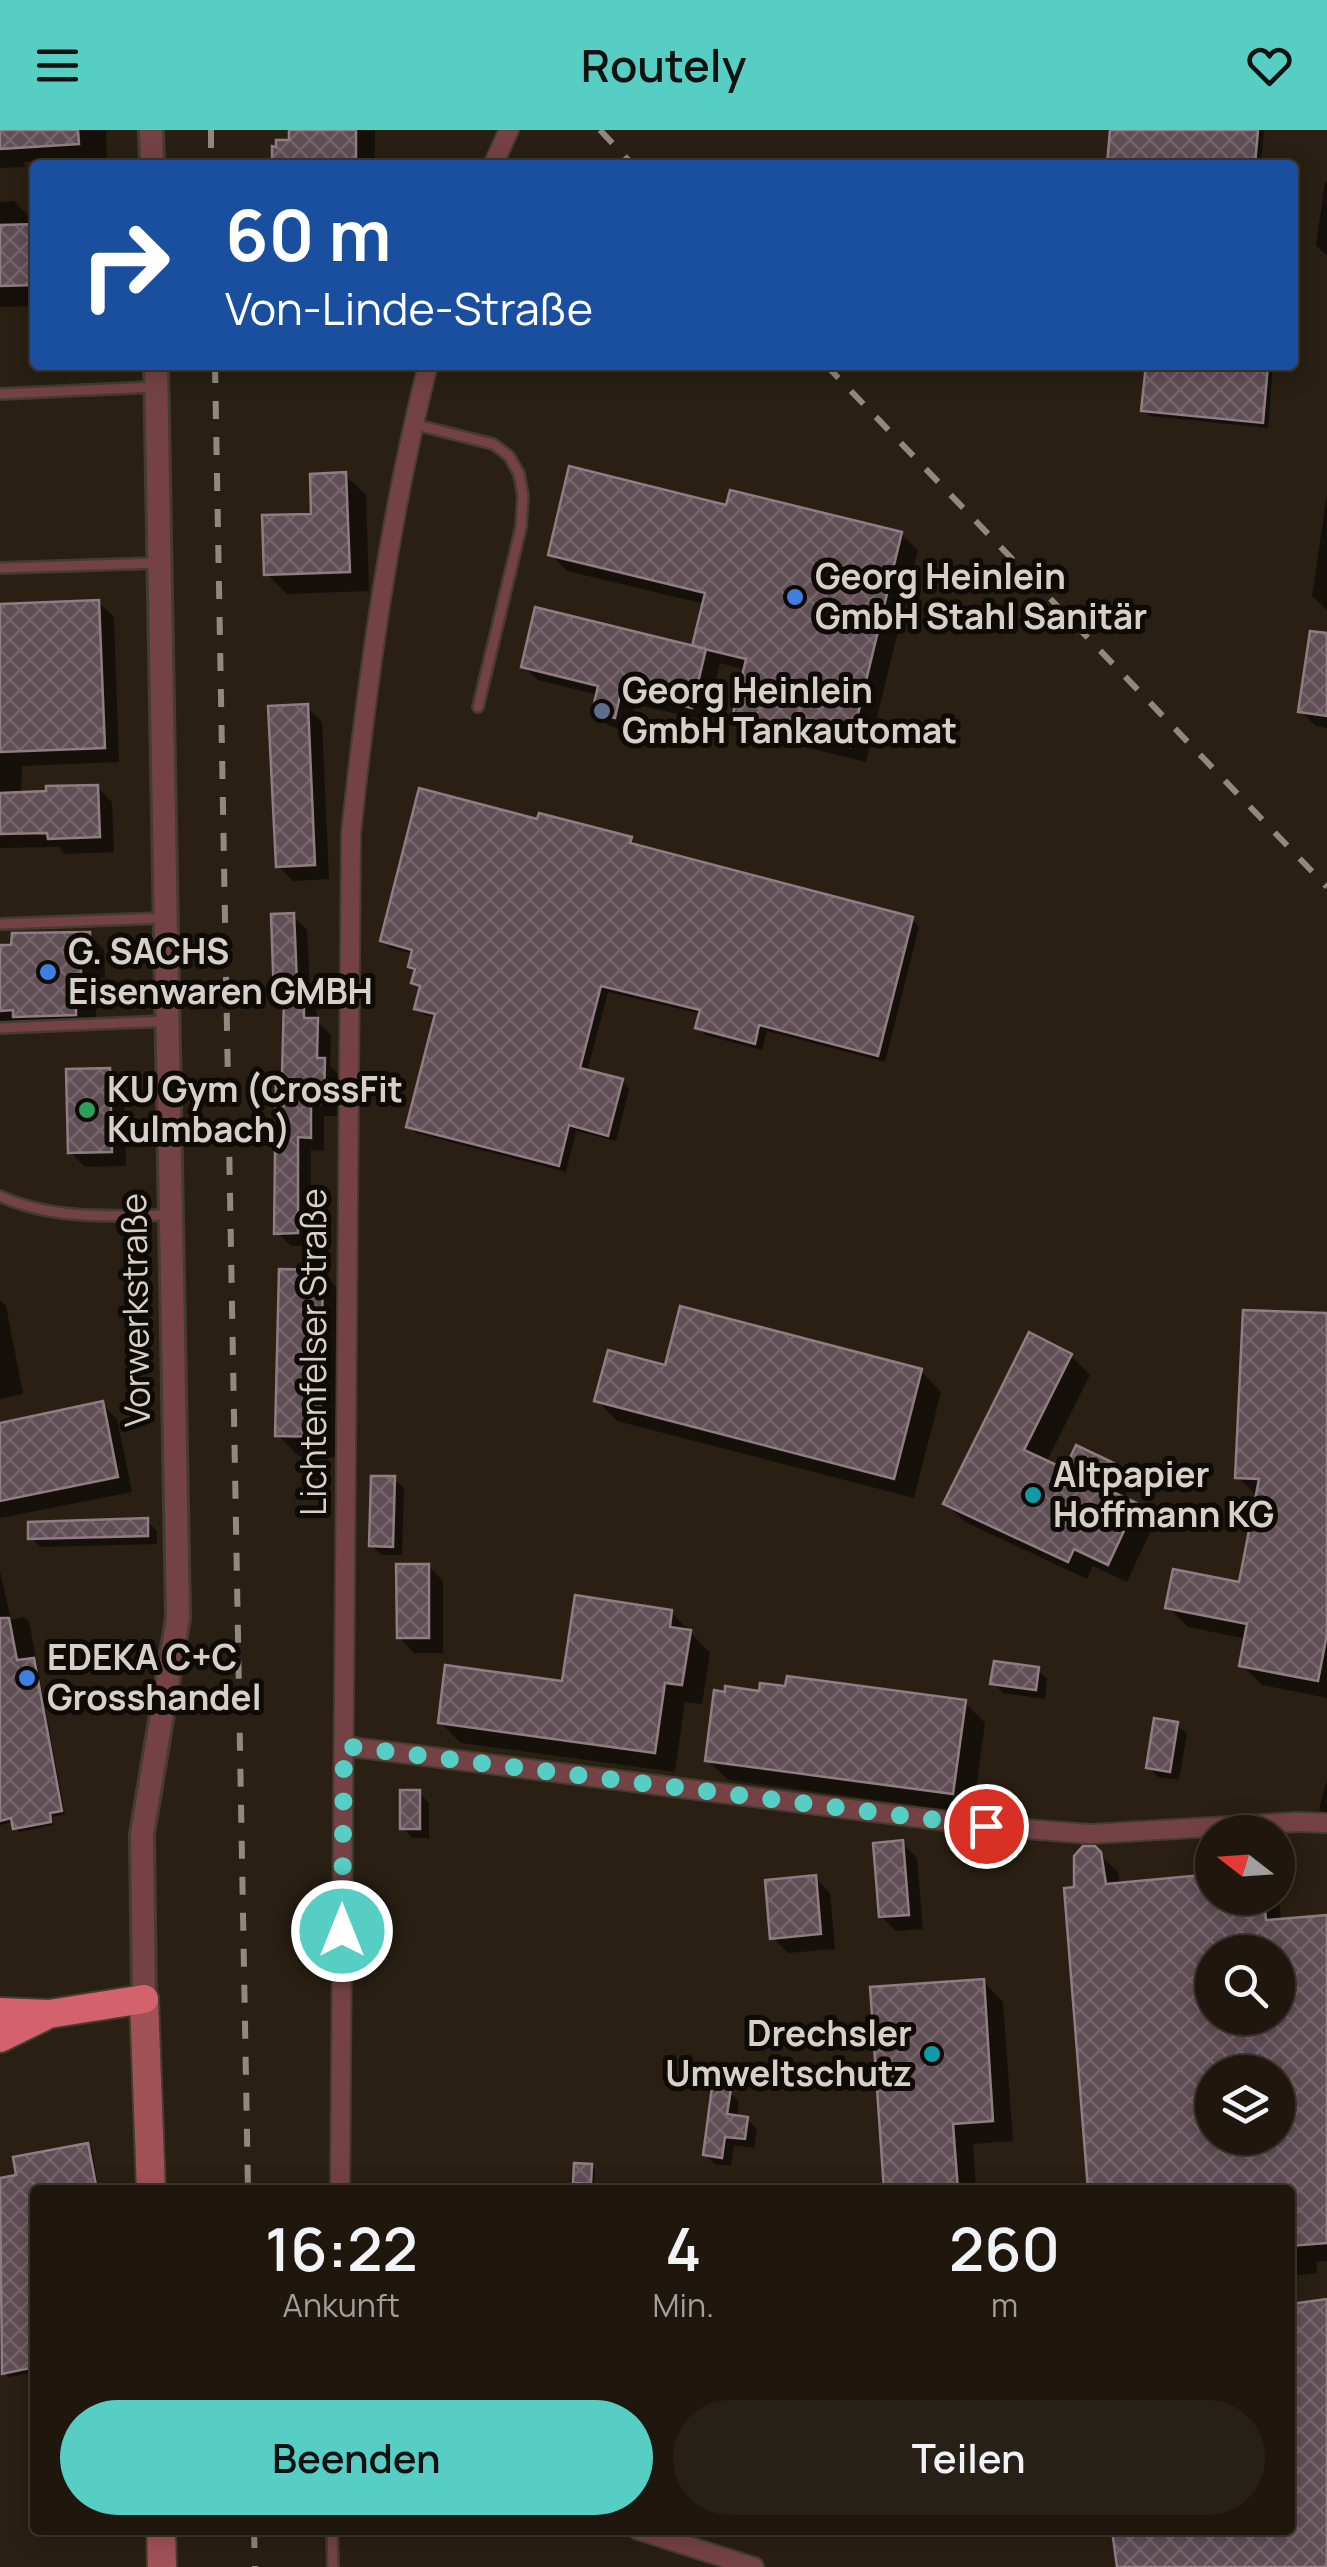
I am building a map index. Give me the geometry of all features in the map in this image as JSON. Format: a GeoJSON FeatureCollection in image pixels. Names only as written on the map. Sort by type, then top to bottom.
{"type":"FeatureCollection","features":[{"type":"Feature","properties":{"kind":"highway"},"geometry":{"type":"LineString","coordinates":[[0,2012],[48,2014],[144,1999]]}},
{"type":"Feature","properties":{"kind":"highway"},"geometry":{"type":"LineString","coordinates":[[0,2038],[48,2014]]}},
{"type":"Feature","properties":{"kind":"main road","name":"Vorwerkstraße"},"geometry":{"type":"LineString","coordinates":[[144,1999],[151,2185]]}},
{"type":"Feature","properties":{"kind":"main road"},"geometry":{"type":"LineString","coordinates":[[161,2535],[162,2567]]}},
{"type":"Feature","properties":{"kind":"street"},"geometry":{"type":"LineString","coordinates":[[151,130],[152,160]]}},
{"type":"Feature","properties":{"kind":"street"},"geometry":{"type":"LineString","coordinates":[[495,160],[509,130]]}},
{"type":"Feature","properties":{"kind":"street","name":"Lichtenfelser Straße"},"geometry":{"type":"LineString","coordinates":[[340,2185],[351,833],[367,682],[427,370]]}},
{"type":"Feature","properties":{"kind":"street","name":"Vorwerkstraße"},"geometry":{"type":"LineString","coordinates":[[144,1999],[142,1834],[178,1618],[156,376]]}},
{"type":"Feature","properties":{"kind":"street"},"geometry":{"type":"LineString","coordinates":[[344,1746],[986,1826],[1090,1834],[1297,1822],[1327,1824]]}},
{"type":"Feature","properties":{"kind":"street"},"geometry":{"type":"LineString","coordinates":[[654,2535],[754,2567]]}},
{"type":"Feature","properties":{"kind":"lane"},"geometry":{"type":"LineString","coordinates":[[0,394],[156,376]]}},
{"type":"Feature","properties":{"kind":"lane"},"geometry":{"type":"LineString","coordinates":[[414,424],[493,444],[509,456],[519,474],[523,496],[521,527],[478,708]]}},
{"type":"Feature","properties":{"kind":"lane"},"geometry":{"type":"LineString","coordinates":[[0,568],[159,563]]}},
{"type":"Feature","properties":{"kind":"lane"},"geometry":{"type":"LineString","coordinates":[[0,924],[166,918]]}},
{"type":"Feature","properties":{"kind":"lane"},"geometry":{"type":"LineString","coordinates":[[0,1028],[168,1022]]}},
{"type":"Feature","properties":{"kind":"lane"},"geometry":{"type":"LineString","coordinates":[[0,1196],[22,1206],[96,1217],[172,1215]]}},
{"type":"Feature","properties":{"kind":"lane"},"geometry":{"type":"LineString","coordinates":[[332,2535],[333,2567]]}},
{"type":"Feature","properties":{"kind":"building"},"geometry":{"type":"Polygon","coordinates":[[[0,130],[78,130],[79,144],[0,149],[0,130]]]}},
{"type":"Feature","properties":{"kind":"building"},"geometry":{"type":"Polygon","coordinates":[[[289,130],[356,130],[356,160],[272,160],[276,140],[289,140],[289,130]]]}},
{"type":"Feature","properties":{"kind":"building"},"geometry":{"type":"Polygon","coordinates":[[[1110,130],[1258,130],[1255,160],[1107,160],[1110,130]]]}},
{"type":"Feature","properties":{"kind":"building"},"geometry":{"type":"Polygon","coordinates":[[[30,224],[30,285],[0,286],[0,225],[30,224]]]}},
{"type":"Feature","properties":{"kind":"building"},"geometry":{"type":"Polygon","coordinates":[[[1145,370],[1268,370],[1263,423],[1141,411],[1145,370]]]}},
{"type":"Feature","properties":{"kind":"building","name":"Georg Heinlein GmbH Stahl Sanitär"},"geometry":{"type":"Polygon","coordinates":[[[569,466],[726,505],[730,490],[902,532],[850,747],[732,718],[746,659],[692,646],[705,593],[548,555],[569,466]]]}},
{"type":"Feature","properties":{"kind":"building"},"geometry":{"type":"Polygon","coordinates":[[[346,472],[350,572],[264,575],[262,515],[311,514],[310,474],[346,472]]]}},
{"type":"Feature","properties":{"kind":"building"},"geometry":{"type":"Polygon","coordinates":[[[99,600],[105,748],[0,752],[0,604],[99,600]]]}},
{"type":"Feature","properties":{"kind":"building"},"geometry":{"type":"Polygon","coordinates":[[[535,607],[706,649],[692,708],[621,691],[615,718],[592,712],[598,686],[521,667],[535,607]]]}},
{"type":"Feature","properties":{"kind":"building"},"geometry":{"type":"Polygon","coordinates":[[[1310,631],[1327,633],[1327,716],[1298,712],[1310,631]]]}},
{"type":"Feature","properties":{"kind":"building"},"geometry":{"type":"Polygon","coordinates":[[[308,704],[315,865],[276,867],[268,706],[308,704]]]}},
{"type":"Feature","properties":{"kind":"building"},"geometry":{"type":"Polygon","coordinates":[[[98,785],[100,837],[48,839],[47,833],[0,834],[0,793],[46,791],[46,786],[98,785]]]}},
{"type":"Feature","properties":{"kind":"building"},"geometry":{"type":"Polygon","coordinates":[[[419,788],[537,819],[539,813],[632,837],[630,843],[913,917],[878,1056],[759,1025],[755,1044],[695,1028],[700,1010],[601,986],[580,1068],[623,1079],[608,1136],[569,1125],[559,1166],[406,1127],[435,1014],[414,1009],[420,986],[411,983],[415,969],[408,967],[412,950],[380,941],[419,788]]]}},
{"type":"Feature","properties":{"kind":"building"},"geometry":{"type":"Polygon","coordinates":[[[294,913],[297,983],[304,983],[304,1018],[318,1018],[317,1058],[325,1058],[324,1103],[311,1103],[311,1138],[298,1137],[298,1233],[274,1234],[276,1075],[282,1075],[284,998],[274,998],[271,914],[294,913]]]}},
{"type":"Feature","properties":{"kind":"building"},"geometry":{"type":"Polygon","coordinates":[[[90,932],[91,964],[81,965],[81,1003],[76,1004],[76,1015],[13,1017],[13,1010],[0,1011],[0,945],[11,945],[12,933],[90,932]]]}},
{"type":"Feature","properties":{"kind":"building"},"geometry":{"type":"Polygon","coordinates":[[[110,1068],[112,1152],[68,1153],[66,1069],[110,1068]]]}},
{"type":"Feature","properties":{"kind":"building"},"geometry":{"type":"Polygon","coordinates":[[[279,1269],[323,1270],[320,1437],[275,1436],[279,1269]]]}},
{"type":"Feature","properties":{"kind":"building"},"geometry":{"type":"Polygon","coordinates":[[[680,1306],[922,1369],[894,1479],[594,1401],[608,1350],[665,1365],[680,1306]]]}},
{"type":"Feature","properties":{"kind":"building"},"geometry":{"type":"Polygon","coordinates":[[[1243,1310],[1327,1313],[1327,1634],[1318,1681],[1239,1666],[1247,1624],[1165,1608],[1173,1569],[1239,1582],[1259,1479],[1235,1478],[1243,1310]]]}},
{"type":"Feature","properties":{"kind":"building","name":"Altpapier Hoffmann KG"},"geometry":{"type":"Polygon","coordinates":[[[1029,1332],[1072,1354],[1024,1450],[1065,1469],[1076,1445],[1114,1463],[1102,1487],[1137,1503],[1108,1565],[1074,1549],[1068,1562],[943,1504],[1029,1332]]]}},
{"type":"Feature","properties":{"kind":"building"},"geometry":{"type":"Polygon","coordinates":[[[103,1401],[118,1477],[0,1501],[0,1423],[103,1401]]]}},
{"type":"Feature","properties":{"kind":"building"},"geometry":{"type":"Polygon","coordinates":[[[371,1476],[395,1476],[393,1547],[369,1546],[371,1476]]]}},
{"type":"Feature","properties":{"kind":"building"},"geometry":{"type":"Polygon","coordinates":[[[148,1518],[148,1536],[28,1539],[28,1522],[148,1518]]]}},
{"type":"Feature","properties":{"kind":"building"},"geometry":{"type":"Polygon","coordinates":[[[396,1564],[429,1564],[429,1638],[397,1638],[396,1564]]]}},
{"type":"Feature","properties":{"kind":"building"},"geometry":{"type":"Polygon","coordinates":[[[575,1595],[672,1610],[670,1627],[691,1630],[682,1685],[665,1683],[655,1753],[438,1723],[445,1665],[562,1681],[575,1595]]]}},
{"type":"Feature","properties":{"kind":"building"},"geometry":{"type":"Polygon","coordinates":[[[0,1618],[9,1618],[17,1660],[34,1658],[62,1811],[50,1813],[51,1822],[13,1829],[11,1818],[0,1821],[0,1618]]]}},
{"type":"Feature","properties":{"kind":"building"},"geometry":{"type":"Polygon","coordinates":[[[994,1661],[1039,1667],[1036,1690],[990,1684],[994,1661]]]}},
{"type":"Feature","properties":{"kind":"building"},"geometry":{"type":"Polygon","coordinates":[[[787,1676],[966,1700],[953,1794],[705,1761],[714,1690],[725,1692],[725,1686],[759,1691],[760,1683],[785,1686],[787,1676]]]}},
{"type":"Feature","properties":{"kind":"building"},"geometry":{"type":"Polygon","coordinates":[[[1154,1718],[1178,1722],[1170,1772],[1146,1768],[1154,1718]]]}},
{"type":"Feature","properties":{"kind":"building"},"geometry":{"type":"Polygon","coordinates":[[[400,1790],[420,1790],[420,1829],[400,1829],[400,1790]]]}},
{"type":"Feature","properties":{"kind":"building"},"geometry":{"type":"Polygon","coordinates":[[[903,1840],[909,1915],[879,1917],[873,1843],[903,1840]]]}},
{"type":"Feature","properties":{"kind":"building"},"geometry":{"type":"Polygon","coordinates":[[[1083,1846],[1095,1846],[1101,1852],[1106,1884],[1195,1876],[1195,1915],[1266,1915],[1266,1920],[1327,1915],[1327,2243],[1295,2246],[1295,2185],[1088,2185],[1064,1888],[1074,1887],[1074,1856],[1083,1846]]]}},
{"type":"Feature","properties":{"kind":"building"},"geometry":{"type":"Polygon","coordinates":[[[816,1875],[821,1934],[770,1939],[765,1880],[816,1875]]]}},
{"type":"Feature","properties":{"kind":"building","name":"Drechsler Umweltschutz"},"geometry":{"type":"Polygon","coordinates":[[[984,1979],[993,2121],[953,2124],[958,2185],[884,2185],[870,1987],[984,1979]]]}},
{"type":"Feature","properties":{"kind":"building"},"geometry":{"type":"Polygon","coordinates":[[[712,2087],[731,2089],[727,2114],[748,2117],[745,2139],[725,2137],[722,2158],[703,2155],[712,2087]]]}},
{"type":"Feature","properties":{"kind":"building"},"geometry":{"type":"Polygon","coordinates":[[[88,2143],[96,2185],[30,2185],[30,2368],[2,2374],[0,2178],[16,2175],[13,2157],[88,2143]]]}},
{"type":"Feature","properties":{"kind":"building"},"geometry":{"type":"Polygon","coordinates":[[[574,2163],[592,2164],[591,2184],[573,2183],[574,2163]]]}},
{"type":"Feature","properties":{"kind":"building"},"geometry":{"type":"Polygon","coordinates":[[[1327,2299],[1327,2567],[1117,2567],[1113,2535],[1295,2535],[1295,2303],[1327,2299]]]}},
{"type":"Feature","properties":{"kind":"railway"},"geometry":{"type":"LineString","coordinates":[[211,130],[211,160]]}},
{"type":"Feature","properties":{"kind":"railway"},"geometry":{"type":"LineString","coordinates":[[600,130],[628,160]]}},
{"type":"Feature","properties":{"kind":"railway"},"geometry":{"type":"LineString","coordinates":[[215,370],[248,2185]]}},
{"type":"Feature","properties":{"kind":"railway"},"geometry":{"type":"LineString","coordinates":[[831,370],[1327,887]]}},
{"type":"Feature","properties":{"kind":"railway"},"geometry":{"type":"LineString","coordinates":[[254,2535],[255,2567]]}},
{"type":"Feature","properties":{"kind":"place","name":"Georg Heinlein GmbH Stahl Sanitär"},"geometry":{"type":"Point","coordinates":[795,597]}},
{"type":"Feature","properties":{"kind":"place","name":"Georg Heinlein GmbH Tankautomat"},"geometry":{"type":"Point","coordinates":[602,711]}},
{"type":"Feature","properties":{"kind":"place","name":"G. SACHS Eisenwaren GMBH"},"geometry":{"type":"Point","coordinates":[48,972]}},
{"type":"Feature","properties":{"kind":"place","name":"KU Gym (CrossFit Kulmbach)"},"geometry":{"type":"Point","coordinates":[87,1110]}},
{"type":"Feature","properties":{"kind":"place","name":"Altpapier Hoffmann KG"},"geometry":{"type":"Point","coordinates":[1033,1495]}},
{"type":"Feature","properties":{"kind":"place","name":"EDEKA C+C Grosshandel"},"geometry":{"type":"Point","coordinates":[27,1678]}},
{"type":"Feature","properties":{"kind":"place","name":"Drechsler Umweltschutz"},"geometry":{"type":"Point","coordinates":[932,2054]}},
{"type":"Feature","properties":{"kind":"route"},"geometry":{"type":"LineString","coordinates":[[342,1931],[344,1746],[986,1826]]}}]}
